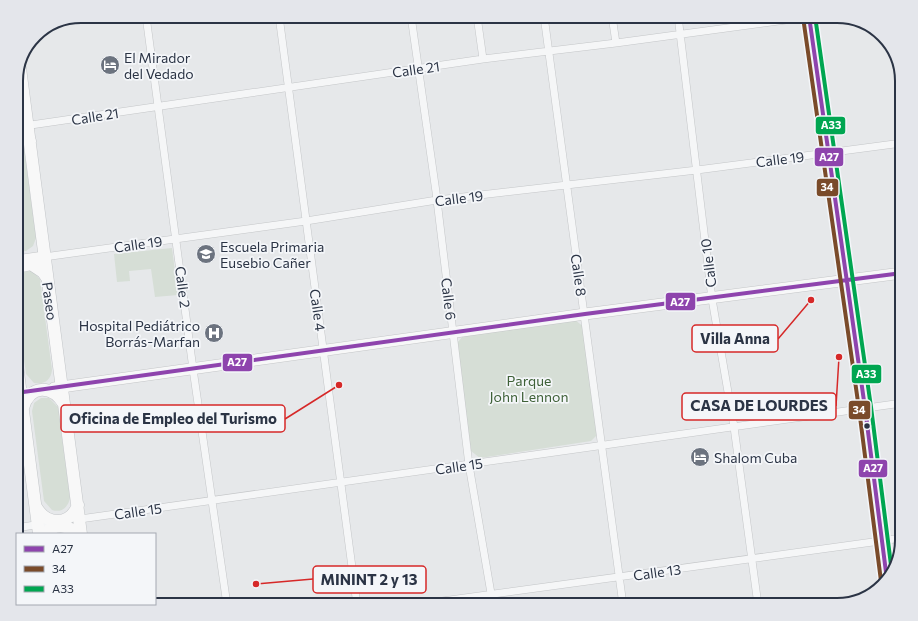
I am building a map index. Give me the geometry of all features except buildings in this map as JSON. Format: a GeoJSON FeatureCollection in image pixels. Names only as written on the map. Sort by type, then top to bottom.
{"type":"FeatureCollection","features":[{"type":"Feature","properties":{"kind":"main road"},"geometry":{"type":"LineString","coordinates":[[23,86],[25,98],[23,110]]}},
{"type":"Feature","properties":{"kind":"main road"},"geometry":{"type":"LineString","coordinates":[[23,107],[25,98]]}},
{"type":"Feature","properties":{"kind":"main road","name":"Paseo"},"geometry":{"type":"LineString","coordinates":[[23,132],[30,141],[44,257],[80,519],[79,533]]}},
{"type":"Feature","properties":{"kind":"main road"},"geometry":{"type":"LineString","coordinates":[[23,260],[36,254],[42,241]]}},
{"type":"Feature","properties":{"kind":"main road"},"geometry":{"type":"LineString","coordinates":[[23,263],[31,264],[43,272],[47,278]]}},
{"type":"Feature","properties":{"kind":"main road"},"geometry":{"type":"LineString","coordinates":[[23,406],[29,395],[41,390],[55,393],[64,404]]}},
{"type":"Feature","properties":{"kind":"main road"},"geometry":{"type":"LineString","coordinates":[[23,415],[36,507],[41,531],[60,526],[72,529],[78,533]]}},
{"type":"Feature","properties":{"kind":"main road"},"geometry":{"type":"LineString","coordinates":[[36,507],[45,518],[60,522],[71,516],[78,505]]}},
{"type":"Feature","properties":{"kind":"street","name":"Calle 2"},"geometry":{"type":"LineString","coordinates":[[147,23],[225,598]]}},
{"type":"Feature","properties":{"kind":"street","name":"Calle 4"},"geometry":{"type":"LineString","coordinates":[[279,23],[289,87],[356,598]]}},
{"type":"Feature","properties":{"kind":"street","name":"Calle 6"},"geometry":{"type":"LineString","coordinates":[[412,23],[437,200],[469,465],[492,598]]}},
{"type":"Feature","properties":{"kind":"street"},"geometry":{"type":"LineString","coordinates":[[478,23],[483,59]]}},
{"type":"Feature","properties":{"kind":"street","name":"Calle 8"},"geometry":{"type":"LineString","coordinates":[[545,23],[622,598]]}},
{"type":"Feature","properties":{"kind":"street"},"geometry":{"type":"LineString","coordinates":[[613,23],[616,43]]}},
{"type":"Feature","properties":{"kind":"street","name":"Calle 10"},"geometry":{"type":"LineString","coordinates":[[679,23],[712,299],[734,427],[757,598]]}},
{"type":"Feature","properties":{"kind":"street","name":"Calle 21"},"geometry":{"type":"LineString","coordinates":[[23,128],[159,106],[483,59],[549,52],[760,23]]}},
{"type":"Feature","properties":{"kind":"street"},"geometry":{"type":"LineString","coordinates":[[812,23],[828,153],[865,408],[886,571]]}},
{"type":"Feature","properties":{"kind":"street","name":"Calle 19"},"geometry":{"type":"LineString","coordinates":[[23,261],[177,238],[306,221],[437,200],[567,186],[895,144]]}},
{"type":"Feature","properties":{"kind":"street"},"geometry":{"type":"LineString","coordinates":[[23,392],[584,314],[712,299],[895,274]]}},
{"type":"Feature","properties":{"kind":"street","name":"Calle 15"},"geometry":{"type":"LineString","coordinates":[[23,529],[41,531],[60,522],[80,519],[895,404]]}},
{"type":"Feature","properties":{"kind":"street","name":"Calle 13"},"geometry":{"type":"LineString","coordinates":[[463,598],[895,539]]}},
{"type":"Feature","properties":{"kind":"green space"},"geometry":{"type":"Polygon","coordinates":[[[23,146],[36,238],[33,246],[26,251],[23,251],[23,146]]]}},
{"type":"Feature","properties":{"kind":"green space"},"geometry":{"type":"Polygon","coordinates":[[[172,248],[178,295],[155,297],[151,269],[129,271],[130,281],[117,282],[114,254],[172,248]]]}},
{"type":"Feature","properties":{"kind":"green space"},"geometry":{"type":"Polygon","coordinates":[[[23,271],[32,271],[40,279],[52,370],[49,379],[41,383],[34,383],[26,374],[23,352],[23,271]]]}},
{"type":"Feature","properties":{"kind":"green space","name":"Parque John Lennon"},"geometry":{"type":"Polygon","coordinates":[[[575,320],[584,327],[597,435],[591,441],[480,458],[471,451],[457,343],[463,336],[575,320]]]}},
{"type":"Feature","properties":{"kind":"green space"},"geometry":{"type":"Polygon","coordinates":[[[41,398],[49,398],[58,407],[70,498],[68,505],[64,509],[58,511],[52,510],[44,501],[32,411],[34,403],[41,398]]]}},
{"type":"Feature","properties":{"kind":"transit line","name":"34"},"geometry":{"type":"LineString","coordinates":[[804,23],[859,409],[881,578]]}},
{"type":"Feature","properties":{"kind":"transit line","name":"A27"},"geometry":{"type":"LineString","coordinates":[[810,23],[865,408],[886,571]]}},
{"type":"Feature","properties":{"kind":"transit line","name":"A33"},"geometry":{"type":"LineString","coordinates":[[816,23],[871,407],[891,562]]}},
{"type":"Feature","properties":{"kind":"transit line","name":"A27"},"geometry":{"type":"LineString","coordinates":[[23,392],[585,314],[895,274]]}},
{"type":"Feature","properties":{"kind":"place","name":"El Mirador del Vedado"},"geometry":{"type":"Point","coordinates":[110,65]}},
{"type":"Feature","properties":{"kind":"place","name":"Escuela Primaria Eusebio Cañer"},"geometry":{"type":"Point","coordinates":[206,254]}},
{"type":"Feature","properties":{"kind":"place","name":"Villa Anna"},"geometry":{"type":"Point","coordinates":[811,300]}},
{"type":"Feature","properties":{"kind":"place","name":"Hospital Pediátrico Borrás-Marfan"},"geometry":{"type":"Point","coordinates":[214,333]}},
{"type":"Feature","properties":{"kind":"place","name":"CASA DE LOURDES"},"geometry":{"type":"Point","coordinates":[839,357]}},
{"type":"Feature","properties":{"kind":"place","name":"Oficina de Empleo del Turismo"},"geometry":{"type":"Point","coordinates":[339,385]}},
{"type":"Feature","properties":{"kind":"place","name":"Shalom Cuba"},"geometry":{"type":"Point","coordinates":[700,457]}},
{"type":"Feature","properties":{"kind":"place","name":"MININT 2 y 13"},"geometry":{"type":"Point","coordinates":[256,584]}}]}
